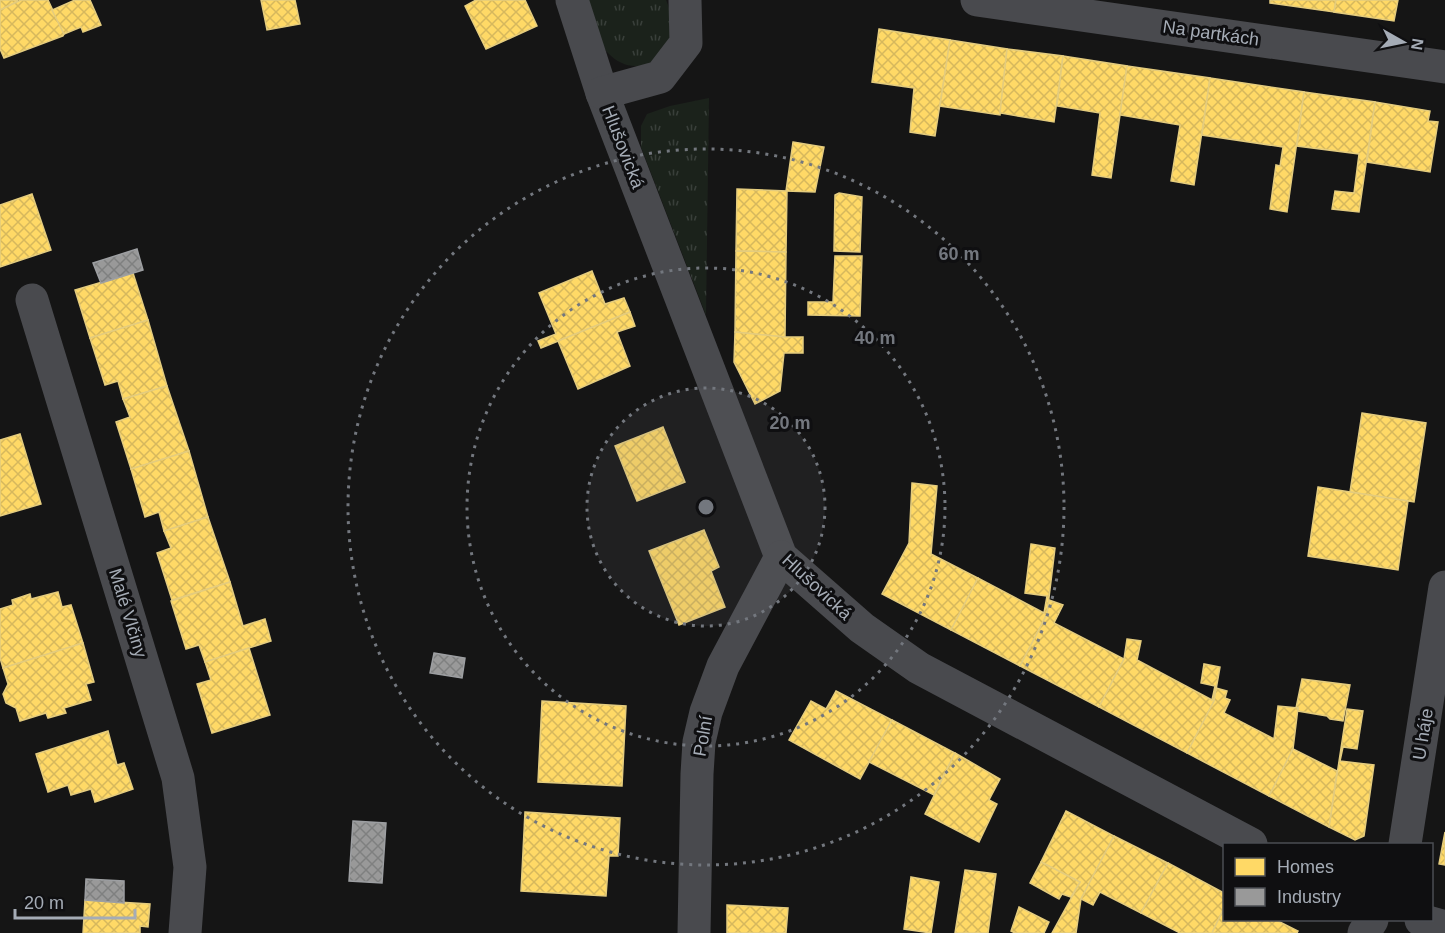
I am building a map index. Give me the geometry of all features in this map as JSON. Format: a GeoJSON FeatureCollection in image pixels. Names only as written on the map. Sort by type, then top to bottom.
{"type":"FeatureCollection","features":[{"type":"Feature","properties":{"kind":"street","name":"Hlušovická"},"geometry":{"type":"LineString","coordinates":[[573,0],[602,93],[781,557],[862,628],[919,668],[1249,843]]}},
{"type":"Feature","properties":{"kind":"street","name":"Hlušovická"},"geometry":{"type":"LineString","coordinates":[[602,93],[660,76],[686,43],[685,0]]}},
{"type":"Feature","properties":{"kind":"street","name":"Na partkách"},"geometry":{"type":"LineString","coordinates":[[977,0],[1445,67]]}},
{"type":"Feature","properties":{"kind":"street","name":"Malé Vlčiny"},"geometry":{"type":"LineString","coordinates":[[32,300],[178,778],[190,867],[185,933]]}},
{"type":"Feature","properties":{"kind":"street","name":"Polní"},"geometry":{"type":"LineString","coordinates":[[693,933],[697,774],[699,742],[706,712],[723,666],[781,557]]}},
{"type":"Feature","properties":{"kind":"street","name":"U háje"},"geometry":{"type":"LineString","coordinates":[[1405,843],[1445,587]]}},
{"type":"Feature","properties":{"kind":"street"},"geometry":{"type":"LineString","coordinates":[[1424,921],[1445,927]]}},
{"type":"Feature","properties":{"kind":"green space"},"geometry":{"type":"Polygon","coordinates":[[[587,0],[666,0],[672,25],[671,35],[664,50],[650,63],[642,66],[624,64],[615,59],[604,47],[587,0]]]}},
{"type":"Feature","properties":{"kind":"green space"},"geometry":{"type":"Polygon","coordinates":[[[709,98],[706,315],[641,147],[641,126],[647,114],[670,106],[709,98]]]}},
{"type":"Feature","properties":{"kind":"building: Homes"},"geometry":{"type":"Polygon","coordinates":[[[0,0],[17,0],[18,1],[0,10],[0,0]]]}},
{"type":"Feature","properties":{"kind":"building: Homes"},"geometry":{"type":"Polygon","coordinates":[[[21,0],[48,0],[64,34],[4,58],[0,49],[0,10],[21,0]]]}},
{"type":"Feature","properties":{"kind":"building: Homes"},"geometry":{"type":"Polygon","coordinates":[[[75,0],[90,0],[101,25],[83,32],[81,27],[64,34],[52,10],[75,0]]]}},
{"type":"Feature","properties":{"kind":"building: Homes"},"geometry":{"type":"Polygon","coordinates":[[[261,0],[295,0],[300,24],[267,30],[261,0]]]}},
{"type":"Feature","properties":{"kind":"building: Homes"},"geometry":{"type":"Polygon","coordinates":[[[476,0],[525,0],[537,26],[486,49],[465,6],[476,0]]]}},
{"type":"Feature","properties":{"kind":"building: Homes"},"geometry":{"type":"Polygon","coordinates":[[[1270,0],[1336,0],[1334,12],[1270,3],[1270,0]]]}},
{"type":"Feature","properties":{"kind":"building: Homes"},"geometry":{"type":"Polygon","coordinates":[[[1336,0],[1398,0],[1394,21],[1334,12],[1336,0]]]}},
{"type":"Feature","properties":{"kind":"building: Homes"},"geometry":{"type":"Polygon","coordinates":[[[879,29],[950,40],[935,136],[910,132],[914,88],[872,82],[879,29]]]}},
{"type":"Feature","properties":{"kind":"building: Homes"},"geometry":{"type":"Polygon","coordinates":[[[950,40],[1007,49],[1000,115],[940,106],[950,40]]]}},
{"type":"Feature","properties":{"kind":"building: Homes"},"geometry":{"type":"Polygon","coordinates":[[[1007,49],[1063,56],[1054,122],[1000,113],[1007,49]]]}},
{"type":"Feature","properties":{"kind":"building: Homes"},"geometry":{"type":"Polygon","coordinates":[[[1063,56],[1127,66],[1111,178],[1092,175],[1100,113],[1057,106],[1063,56]]]}},
{"type":"Feature","properties":{"kind":"building: Homes"},"geometry":{"type":"Polygon","coordinates":[[[1127,66],[1210,78],[1194,185],[1171,181],[1180,125],[1120,115],[1127,66]]]}},
{"type":"Feature","properties":{"kind":"building: Homes"},"geometry":{"type":"Polygon","coordinates":[[[1210,78],[1304,92],[1287,212],[1270,209],[1276,165],[1280,166],[1283,147],[1202,135],[1210,78]]]}},
{"type":"Feature","properties":{"kind":"building: Homes"},"geometry":{"type":"Polygon","coordinates":[[[1304,92],[1375,102],[1359,212],[1332,209],[1335,191],[1354,193],[1359,154],[1297,146],[1304,92]]]}},
{"type":"Feature","properties":{"kind":"building: Homes"},"geometry":{"type":"Polygon","coordinates":[[[1375,102],[1430,111],[1428,121],[1438,122],[1430,172],[1367,162],[1375,102]]]}},
{"type":"Feature","properties":{"kind":"building: Homes"},"geometry":{"type":"Polygon","coordinates":[[[793,142],[824,147],[815,192],[786,191],[793,142]]]}},
{"type":"Feature","properties":{"kind":"building: Homes"},"geometry":{"type":"Polygon","coordinates":[[[737,189],[787,191],[786,252],[736,251],[737,189]]]}},
{"type":"Feature","properties":{"kind":"building: Homes"},"geometry":{"type":"Polygon","coordinates":[[[839,193],[862,197],[860,252],[834,251],[835,195],[839,193]]]}},
{"type":"Feature","properties":{"kind":"building: Homes"},"geometry":{"type":"Polygon","coordinates":[[[32,194],[51,250],[0,267],[0,205],[32,194]]]}},
{"type":"Feature","properties":{"kind":"building: Homes"},"geometry":{"type":"Polygon","coordinates":[[[736,251],[786,252],[785,337],[735,332],[736,251]]]}},
{"type":"Feature","properties":{"kind":"building: Homes"},"geometry":{"type":"Polygon","coordinates":[[[835,256],[862,256],[860,316],[808,315],[808,302],[833,302],[835,256]]]}},
{"type":"Feature","properties":{"kind":"building: Homes"},"geometry":{"type":"Polygon","coordinates":[[[592,271],[605,304],[624,298],[630,312],[541,348],[538,341],[556,334],[539,293],[592,271]]]}},
{"type":"Feature","properties":{"kind":"building: Homes"},"geometry":{"type":"Polygon","coordinates":[[[133,273],[148,320],[90,338],[75,290],[133,273]]]}},
{"type":"Feature","properties":{"kind":"building: Homes"},"geometry":{"type":"Polygon","coordinates":[[[630,312],[635,326],[617,332],[630,366],[578,389],[558,341],[630,312]]]}},
{"type":"Feature","properties":{"kind":"building: Homes"},"geometry":{"type":"Polygon","coordinates":[[[148,320],[167,386],[123,399],[118,381],[105,385],[90,338],[148,320]]]}},
{"type":"Feature","properties":{"kind":"building: Homes"},"geometry":{"type":"Polygon","coordinates":[[[735,332],[803,337],[803,353],[784,353],[780,391],[755,404],[734,362],[735,332]]]}},
{"type":"Feature","properties":{"kind":"building: Homes"},"geometry":{"type":"Polygon","coordinates":[[[167,386],[189,451],[131,469],[116,422],[130,417],[123,399],[167,386]]]}},
{"type":"Feature","properties":{"kind":"building: Homes"},"geometry":{"type":"Polygon","coordinates":[[[1362,413],[1426,423],[1414,502],[1350,492],[1362,413]]]}},
{"type":"Feature","properties":{"kind":"building: Homes"},"geometry":{"type":"Polygon","coordinates":[[[663,427],[685,482],[637,501],[615,446],[663,427]]]}},
{"type":"Feature","properties":{"kind":"building: Homes"},"geometry":{"type":"Polygon","coordinates":[[[20,434],[41,504],[0,516],[0,440],[20,434]]]}},
{"type":"Feature","properties":{"kind":"building: Homes"},"geometry":{"type":"Polygon","coordinates":[[[189,451],[208,517],[164,531],[159,512],[145,517],[131,469],[189,451]]]}},
{"type":"Feature","properties":{"kind":"building: Homes"},"geometry":{"type":"Polygon","coordinates":[[[912,483],[937,486],[931,554],[978,578],[951,630],[882,594],[909,543],[912,483]]]}},
{"type":"Feature","properties":{"kind":"building: Homes"},"geometry":{"type":"Polygon","coordinates":[[[1318,487],[1408,501],[1398,570],[1308,556],[1318,487]]]}},
{"type":"Feature","properties":{"kind":"building: Homes"},"geometry":{"type":"Polygon","coordinates":[[[208,517],[230,582],[172,600],[157,553],[171,548],[164,531],[208,517]]]}},
{"type":"Feature","properties":{"kind":"building: Homes"},"geometry":{"type":"Polygon","coordinates":[[[704,530],[719,567],[711,571],[725,607],[679,625],[649,551],[704,530]]]}},
{"type":"Feature","properties":{"kind":"building: Homes"},"geometry":{"type":"Polygon","coordinates":[[[1031,544],[1055,548],[1047,614],[1020,666],[951,630],[978,578],[1044,613],[1047,596],[1025,593],[1031,544]]]}},
{"type":"Feature","properties":{"kind":"building: Homes"},"geometry":{"type":"Polygon","coordinates":[[[230,582],[243,626],[265,619],[271,641],[205,662],[199,645],[186,649],[171,601],[230,582]]]}},
{"type":"Feature","properties":{"kind":"building: Homes"},"geometry":{"type":"Polygon","coordinates":[[[58,592],[62,607],[71,605],[83,643],[3,668],[0,658],[0,609],[13,605],[12,600],[30,594],[31,599],[58,592]]]}},
{"type":"Feature","properties":{"kind":"building: Homes"},"geometry":{"type":"Polygon","coordinates":[[[1049,600],[1063,605],[1054,623],[1124,659],[1099,707],[1020,666],[1047,614],[1049,600]]]}},
{"type":"Feature","properties":{"kind":"building: Homes"},"geometry":{"type":"Polygon","coordinates":[[[1127,639],[1141,641],[1137,660],[1212,700],[1215,686],[1201,683],[1204,664],[1220,667],[1214,701],[1187,753],[1099,707],[1124,659],[1127,639]]]}},
{"type":"Feature","properties":{"kind":"building: Homes"},"geometry":{"type":"Polygon","coordinates":[[[83,643],[94,682],[86,684],[91,700],[64,708],[66,713],[48,718],[46,713],[20,721],[16,708],[6,703],[3,694],[8,684],[3,668],[83,643]]]}},
{"type":"Feature","properties":{"kind":"building: Homes"},"geometry":{"type":"Polygon","coordinates":[[[249,648],[270,715],[212,733],[197,684],[211,680],[205,662],[249,648]]]}},
{"type":"Feature","properties":{"kind":"building: Homes"},"geometry":{"type":"Polygon","coordinates":[[[1302,679],[1350,685],[1343,721],[1298,711],[1296,708],[1302,679]]]}},
{"type":"Feature","properties":{"kind":"building: Homes"},"geometry":{"type":"Polygon","coordinates":[[[1216,688],[1227,691],[1225,698],[1230,700],[1224,713],[1274,739],[1278,706],[1298,708],[1293,749],[1269,796],[1187,753],[1214,701],[1216,688]]]}},
{"type":"Feature","properties":{"kind":"building: Homes"},"geometry":{"type":"Polygon","coordinates":[[[836,691],[892,720],[860,779],[789,740],[811,701],[826,709],[836,691]]]}},
{"type":"Feature","properties":{"kind":"building: Homes"},"geometry":{"type":"Polygon","coordinates":[[[542,701],[626,706],[622,786],[538,782],[542,701]]]}},
{"type":"Feature","properties":{"kind":"building: Homes"},"geometry":{"type":"Polygon","coordinates":[[[1347,709],[1363,711],[1357,749],[1343,747],[1340,761],[1374,765],[1364,836],[1355,840],[1329,827],[1347,709]]]}},
{"type":"Feature","properties":{"kind":"building: Homes"},"geometry":{"type":"Polygon","coordinates":[[[892,720],[955,753],[934,795],[869,762],[892,720]]]}},
{"type":"Feature","properties":{"kind":"building: Homes"},"geometry":{"type":"Polygon","coordinates":[[[108,731],[117,765],[124,763],[133,789],[95,802],[91,789],[71,795],[68,785],[48,792],[36,754],[108,731]]]}},
{"type":"Feature","properties":{"kind":"building: Homes"},"geometry":{"type":"Polygon","coordinates":[[[1293,749],[1337,771],[1329,827],[1269,796],[1293,749]]]}},
{"type":"Feature","properties":{"kind":"building: Homes"},"geometry":{"type":"Polygon","coordinates":[[[955,753],[1000,779],[989,800],[997,804],[979,842],[925,814],[955,753]]]}},
{"type":"Feature","properties":{"kind":"building: Homes"},"geometry":{"type":"Polygon","coordinates":[[[1066,811],[1114,836],[1081,899],[1076,933],[1052,933],[1080,882],[1041,862],[1066,811]]]}},
{"type":"Feature","properties":{"kind":"building: Homes"},"geometry":{"type":"Polygon","coordinates":[[[525,812],[620,818],[618,856],[609,856],[606,896],[521,891],[525,812]]]}},
{"type":"Feature","properties":{"kind":"building: Homes"},"geometry":{"type":"Polygon","coordinates":[[[1445,832],[1445,865],[1439,864],[1445,832]]]}},
{"type":"Feature","properties":{"kind":"building: Homes"},"geometry":{"type":"Polygon","coordinates":[[[1114,836],[1168,863],[1141,913],[1100,892],[1093,905],[1081,899],[1114,836]]]}},
{"type":"Feature","properties":{"kind":"building: Homes"},"geometry":{"type":"Polygon","coordinates":[[[1041,862],[1080,882],[1071,897],[1062,894],[1059,899],[1030,883],[1041,862]]]}},
{"type":"Feature","properties":{"kind":"building: Homes"},"geometry":{"type":"Polygon","coordinates":[[[1168,863],[1223,892],[1223,910],[1212,933],[1180,933],[1141,913],[1168,863]]]}},
{"type":"Feature","properties":{"kind":"building: Homes"},"geometry":{"type":"Polygon","coordinates":[[[965,870],[996,874],[988,933],[955,933],[965,870]]]}},
{"type":"Feature","properties":{"kind":"building: Homes"},"geometry":{"type":"Polygon","coordinates":[[[911,877],[939,882],[931,933],[904,929],[911,877]]]}},
{"type":"Feature","properties":{"kind":"building: Homes"},"geometry":{"type":"Polygon","coordinates":[[[85,900],[150,904],[148,927],[140,926],[140,933],[83,933],[85,900]]]}},
{"type":"Feature","properties":{"kind":"building: Homes"},"geometry":{"type":"Polygon","coordinates":[[[727,905],[788,908],[786,933],[727,933],[727,905]]]}},
{"type":"Feature","properties":{"kind":"building: Homes"},"geometry":{"type":"Polygon","coordinates":[[[1019,907],[1049,922],[1044,933],[1011,931],[1019,907]]]}},
{"type":"Feature","properties":{"kind":"building: Homes"},"geometry":{"type":"Polygon","coordinates":[[[1223,910],[1223,921],[1278,921],[1298,931],[1297,933],[1212,933],[1223,910]]]}},
{"type":"Feature","properties":{"kind":"building: Industry"},"geometry":{"type":"Polygon","coordinates":[[[137,249],[143,270],[101,283],[93,263],[137,249]]]}},
{"type":"Feature","properties":{"kind":"building: Industry"},"geometry":{"type":"Polygon","coordinates":[[[434,653],[465,658],[462,678],[430,673],[434,653]]]}},
{"type":"Feature","properties":{"kind":"building: Industry"},"geometry":{"type":"Polygon","coordinates":[[[353,821],[386,823],[382,883],[349,881],[353,821]]]}},
{"type":"Feature","properties":{"kind":"building: Industry"},"geometry":{"type":"Polygon","coordinates":[[[86,879],[124,881],[124,903],[85,900],[86,879]]]}}]}
